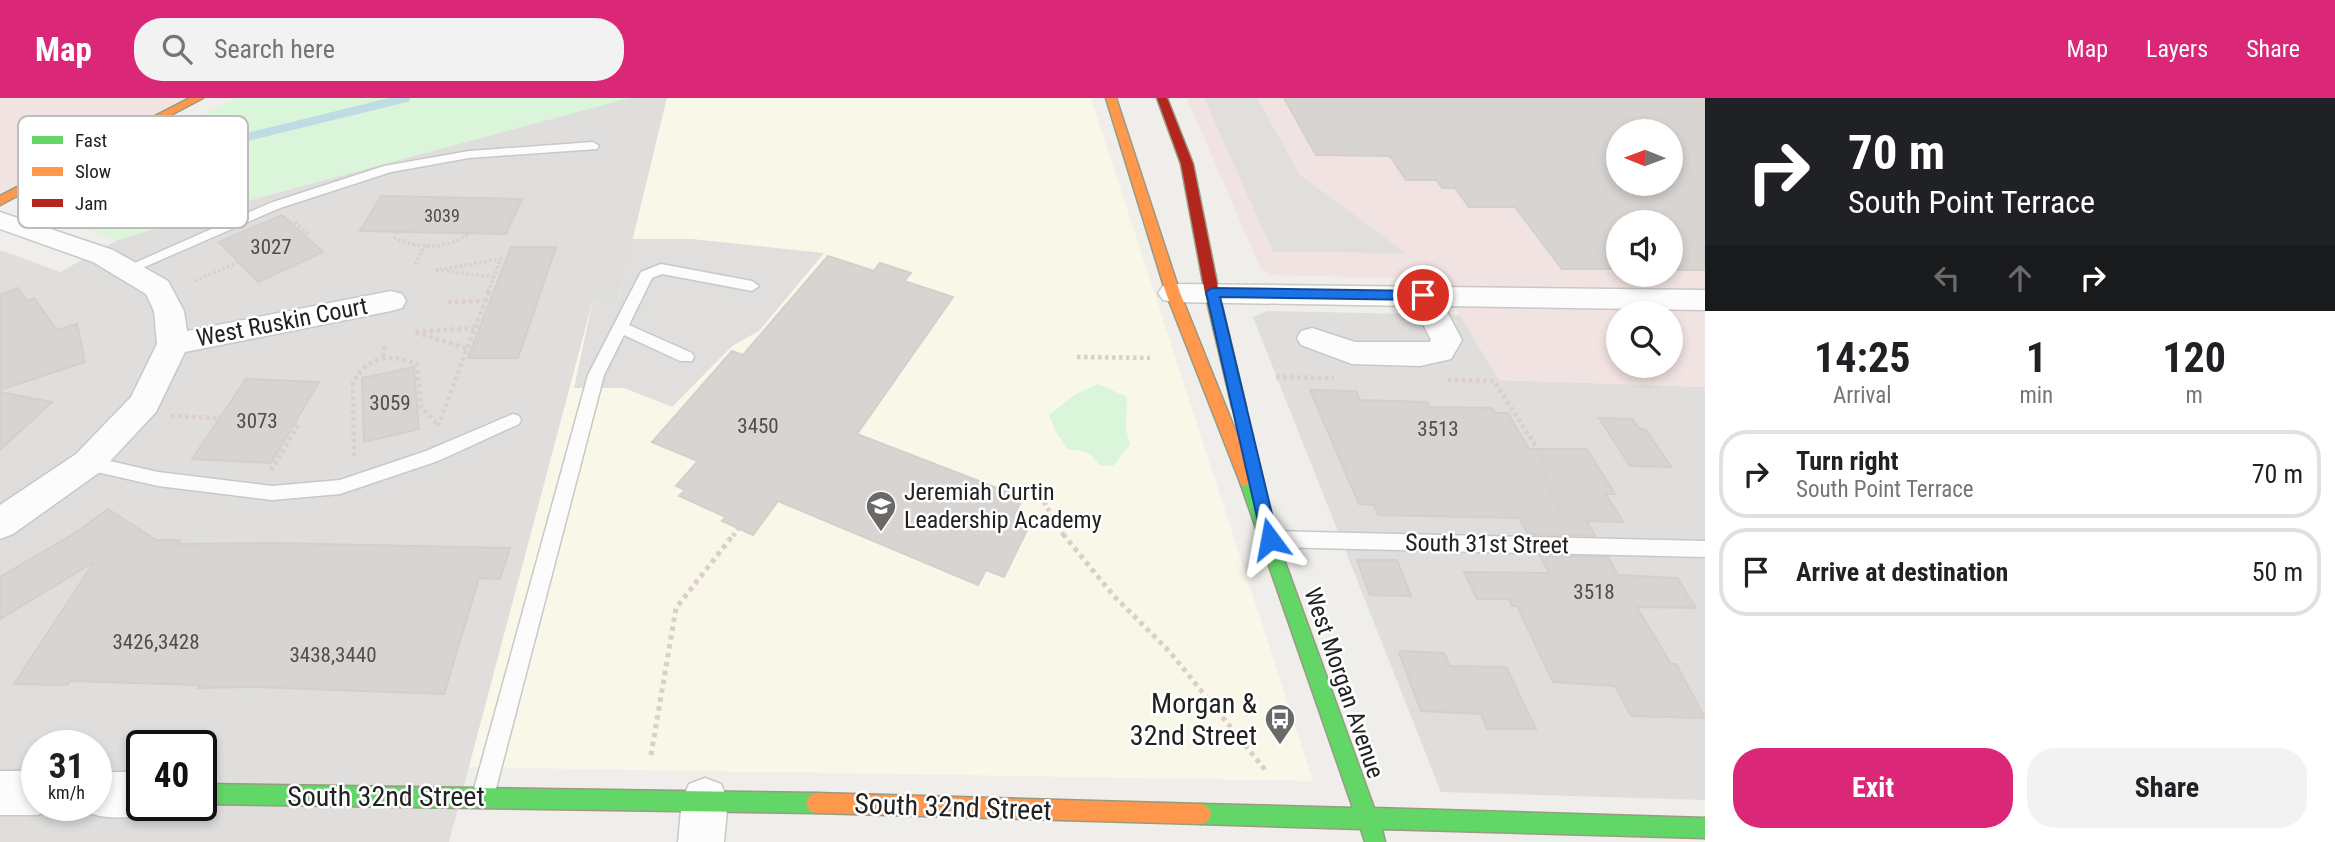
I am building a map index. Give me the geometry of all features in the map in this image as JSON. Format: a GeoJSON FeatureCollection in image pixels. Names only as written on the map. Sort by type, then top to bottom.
{"type":"FeatureCollection","features":[{"type":"Feature","properties":{"kind":"street"},"geometry":{"type":"LineString","coordinates":[[163,116],[198,98]]}},
{"type":"Feature","properties":{"kind":"street","name":"West Morgan Avenue"},"geometry":{"type":"LineString","coordinates":[[1111,98],[1174,293],[1270,539],[1375,842]]}},
{"type":"Feature","properties":{"kind":"street","name":"West Morgan Avenue"},"geometry":{"type":"LineString","coordinates":[[1162,98],[1187,164],[1212,292],[1270,539]]}},
{"type":"Feature","properties":{"kind":"street"},"geometry":{"type":"LineString","coordinates":[[0,201],[18,192]]}},
{"type":"Feature","properties":{"kind":"street"},"geometry":{"type":"LineString","coordinates":[[0,220],[18,226]]}},
{"type":"Feature","properties":{"kind":"street"},"geometry":{"type":"LineString","coordinates":[[0,524],[88,463],[144,404],[173,344],[169,311],[158,288],[103,256],[23,228]]}},
{"type":"Feature","properties":{"kind":"street"},"geometry":{"type":"LineString","coordinates":[[1174,293],[1705,300]]}},
{"type":"Feature","properties":{"kind":"street"},"geometry":{"type":"LineString","coordinates":[[1312,338],[1352,353],[1420,355],[1440,351],[1447,340],[1423,295]]}},
{"type":"Feature","properties":{"kind":"street","name":"West Ruskin Court"},"geometry":{"type":"LineString","coordinates":[[173,344],[391,301]]}},
{"type":"Feature","properties":{"kind":"street"},"geometry":{"type":"LineString","coordinates":[[0,793],[21,793]]}},
{"type":"Feature","properties":{"kind":"street","name":"South 32nd Street"},"geometry":{"type":"LineString","coordinates":[[217,794],[483,796],[703,821],[1281,829],[1367,819],[1705,828]]}},
{"type":"Feature","properties":{"kind":"lane"},"geometry":{"type":"LineString","coordinates":[[248,216],[358,177],[430,160],[593,146]]}},
{"type":"Feature","properties":{"kind":"lane"},"geometry":{"type":"LineString","coordinates":[[128,269],[221,228]]}},
{"type":"Feature","properties":{"kind":"lane"},"geometry":{"type":"LineString","coordinates":[[483,796],[596,375],[646,275],[661,269],[752,286]]}},
{"type":"Feature","properties":{"kind":"lane"},"geometry":{"type":"LineString","coordinates":[[620,327],[686,357]]}},
{"type":"Feature","properties":{"kind":"lane"},"geometry":{"type":"LineString","coordinates":[[88,463],[158,480],[272,493],[340,487],[454,446],[513,420]]}},
{"type":"Feature","properties":{"kind":"lane","name":"South 31st Street"},"geometry":{"type":"LineString","coordinates":[[1270,539],[1705,548]]}},
{"type":"Feature","properties":{"kind":"path"},"geometry":{"type":"LineString","coordinates":[[397,232],[395,238],[402,242],[426,244],[458,241],[469,233]]}},
{"type":"Feature","properties":{"kind":"path"},"geometry":{"type":"LineString","coordinates":[[415,264],[426,244]]}},
{"type":"Feature","properties":{"kind":"path"},"geometry":{"type":"LineString","coordinates":[[437,424],[501,260],[437,270],[494,277]]}},
{"type":"Feature","properties":{"kind":"path"},"geometry":{"type":"LineString","coordinates":[[195,281],[238,262]]}},
{"type":"Feature","properties":{"kind":"path"},"geometry":{"type":"LineString","coordinates":[[448,302],[484,301]]}},
{"type":"Feature","properties":{"kind":"path"},"geometry":{"type":"LineString","coordinates":[[466,348],[414,332],[474,328]]}},
{"type":"Feature","properties":{"kind":"path"},"geometry":{"type":"LineString","coordinates":[[383,356],[385,343]]}},
{"type":"Feature","properties":{"kind":"path"},"geometry":{"type":"LineString","coordinates":[[354,482],[353,383],[356,374],[363,367],[383,356],[408,359],[417,364],[421,407],[454,446]]}},
{"type":"Feature","properties":{"kind":"path"},"geometry":{"type":"LineString","coordinates":[[1077,357],[1150,358]]}},
{"type":"Feature","properties":{"kind":"path"},"geometry":{"type":"LineString","coordinates":[[1276,377],[1344,378]]}},
{"type":"Feature","properties":{"kind":"path"},"geometry":{"type":"LineString","coordinates":[[1440,380],[1494,381],[1542,456],[1550,494],[1580,546]]}},
{"type":"Feature","properties":{"kind":"path"},"geometry":{"type":"LineString","coordinates":[[170,416],[219,418]]}},
{"type":"Feature","properties":{"kind":"path"},"geometry":{"type":"LineString","coordinates":[[257,491],[299,424],[295,424]]}},
{"type":"Feature","properties":{"kind":"path"},"geometry":{"type":"LineString","coordinates":[[1037,490],[1065,537],[1113,595],[1170,652],[1267,772]]}},
{"type":"Feature","properties":{"kind":"path"},"geometry":{"type":"LineString","coordinates":[[651,755],[676,608],[738,528]]}},
{"type":"Feature","properties":{"kind":"shaded area"},"geometry":{"type":"Polygon","coordinates":[[[0,98],[198,98],[163,116],[18,116],[18,192],[0,201],[0,98]]]}},
{"type":"Feature","properties":{"kind":"shaded area"},"geometry":{"type":"Polygon","coordinates":[[[626,98],[667,98],[618,300],[593,300],[449,842],[0,842],[0,250],[60,272],[118,240],[158,228],[248,228],[248,201],[626,98]]]}},
{"type":"Feature","properties":{"kind":"shaded area","name":"Jeremiah Curtin Leadership Academy"},"geometry":{"type":"Polygon","coordinates":[[[667,98],[1091,98],[1313,781],[469,767],[593,300],[618,300],[667,98]]]}},
{"type":"Feature","properties":{"kind":"shaded area"},"geometry":{"type":"Polygon","coordinates":[[[1187,98],[1705,98],[1705,387],[1499,380],[1438,279],[1270,275],[1260,267],[1187,98]]]}},
{"type":"Feature","properties":{"kind":"shaded area"},"geometry":{"type":"Polygon","coordinates":[[[1204,98],[1257,98],[1300,175],[1406,253],[1273,252],[1204,98]]]}},
{"type":"Feature","properties":{"kind":"shaded area"},"geometry":{"type":"Polygon","coordinates":[[[632,239],[692,239],[824,253],[759,331],[732,346],[672,407],[624,388],[574,388],[593,300],[618,300],[632,239]]]}},
{"type":"Feature","properties":{"kind":"shaded area"},"geometry":{"type":"Polygon","coordinates":[[[1267,311],[1460,315],[1499,380],[1705,387],[1705,800],[1441,792],[1253,317],[1267,311]]]}},
{"type":"Feature","properties":{"kind":"green space"},"geometry":{"type":"Polygon","coordinates":[[[236,98],[630,98],[248,201],[248,116],[201,116],[236,98]]]}},
{"type":"Feature","properties":{"kind":"green space"},"geometry":{"type":"Polygon","coordinates":[[[84,228],[158,228],[118,240],[84,228]]]}},
{"type":"Feature","properties":{"kind":"green space"},"geometry":{"type":"Polygon","coordinates":[[[1098,384],[1127,397],[1126,430],[1130,444],[1113,466],[1099,465],[1086,452],[1067,449],[1049,415],[1076,394],[1098,384]]]}},
{"type":"Feature","properties":{"kind":"building"},"geometry":{"type":"Polygon","coordinates":[[[1284,98],[1705,98],[1705,270],[1683,270],[1683,210],[1606,210],[1606,269],[1562,269],[1515,207],[1469,207],[1455,188],[1442,188],[1436,180],[1406,180],[1390,156],[1316,155],[1284,98]]]}},
{"type":"Feature","properties":{"kind":"building"},"geometry":{"type":"Polygon","coordinates":[[[381,196],[522,199],[506,234],[360,231],[381,196]]]}},
{"type":"Feature","properties":{"kind":"building"},"geometry":{"type":"Polygon","coordinates":[[[282,215],[323,252],[258,282],[219,242],[282,215]]]}},
{"type":"Feature","properties":{"kind":"building"},"geometry":{"type":"Polygon","coordinates":[[[511,247],[556,247],[518,358],[468,358],[511,247]]]}},
{"type":"Feature","properties":{"kind":"building"},"geometry":{"type":"Polygon","coordinates":[[[828,256],[874,271],[880,263],[911,273],[904,281],[953,297],[857,434],[1023,498],[1013,517],[1030,524],[1004,577],[986,570],[978,585],[778,501],[753,535],[722,521],[726,517],[679,496],[685,490],[676,486],[698,461],[652,442],[732,351],[743,355],[828,256]]]}},
{"type":"Feature","properties":{"kind":"building"},"geometry":{"type":"Polygon","coordinates":[[[18,288],[27,301],[34,298],[57,330],[77,324],[85,362],[0,390],[0,295],[18,288]]]}},
{"type":"Feature","properties":{"kind":"building"},"geometry":{"type":"Polygon","coordinates":[[[414,367],[419,429],[364,442],[362,378],[414,367]]]}},
{"type":"Feature","properties":{"kind":"building"},"geometry":{"type":"Polygon","coordinates":[[[246,379],[319,382],[271,463],[192,459],[246,379]]]}},
{"type":"Feature","properties":{"kind":"building"},"geometry":{"type":"Polygon","coordinates":[[[1310,390],[1356,391],[1360,400],[1427,402],[1430,407],[1492,408],[1495,413],[1508,413],[1529,449],[1587,449],[1615,494],[1606,494],[1623,522],[1587,521],[1595,536],[1528,534],[1519,518],[1378,515],[1374,505],[1359,504],[1310,390]]]}},
{"type":"Feature","properties":{"kind":"building"},"geometry":{"type":"Polygon","coordinates":[[[0,392],[52,402],[0,450],[0,392]]]}},
{"type":"Feature","properties":{"kind":"building"},"geometry":{"type":"Polygon","coordinates":[[[1599,418],[1632,419],[1640,429],[1646,430],[1671,467],[1630,466],[1599,418]]]}},
{"type":"Feature","properties":{"kind":"building"},"geometry":{"type":"Polygon","coordinates":[[[108,509],[156,540],[180,540],[178,544],[272,543],[510,548],[500,579],[479,578],[444,694],[255,687],[198,688],[200,685],[70,681],[67,685],[14,684],[94,562],[0,619],[0,577],[75,533],[108,509]]]}},
{"type":"Feature","properties":{"kind":"building"},"geometry":{"type":"Polygon","coordinates":[[[1540,556],[1608,557],[1618,575],[1677,578],[1696,608],[1637,607],[1671,664],[1676,664],[1705,718],[1631,716],[1615,686],[1553,682],[1517,606],[1512,606],[1509,599],[1477,599],[1464,572],[1549,573],[1540,556]]]}},
{"type":"Feature","properties":{"kind":"building"},"geometry":{"type":"Polygon","coordinates":[[[1357,560],[1397,560],[1411,596],[1370,595],[1357,560]]]}},
{"type":"Feature","properties":{"kind":"building"},"geometry":{"type":"Polygon","coordinates":[[[1399,653],[1444,653],[1450,666],[1506,667],[1536,729],[1487,729],[1481,714],[1421,711],[1399,653]]]}},
{"type":"Feature","properties":{"kind":"waterway"},"geometry":{"type":"LineString","coordinates":[[248,137],[406,98]]}},
{"type":"Feature","properties":{"kind":"traffic: fast"},"geometry":{"type":"LineString","coordinates":[[1248,482],[1375,840]]}},
{"type":"Feature","properties":{"kind":"traffic: fast"},"geometry":{"type":"LineString","coordinates":[[217,794],[816,803]]}},
{"type":"Feature","properties":{"kind":"traffic: fast"},"geometry":{"type":"LineString","coordinates":[[1201,814],[1705,828]]}},
{"type":"Feature","properties":{"kind":"traffic: slow"},"geometry":{"type":"LineString","coordinates":[[163,116],[198,98]]}},
{"type":"Feature","properties":{"kind":"traffic: slow"},"geometry":{"type":"LineString","coordinates":[[1111,98],[1173,293],[1248,482]]}},
{"type":"Feature","properties":{"kind":"traffic: slow"},"geometry":{"type":"LineString","coordinates":[[0,201],[18,192]]}},
{"type":"Feature","properties":{"kind":"traffic: slow"},"geometry":{"type":"LineString","coordinates":[[816,803],[1201,814]]}},
{"type":"Feature","properties":{"kind":"traffic: jam"},"geometry":{"type":"LineString","coordinates":[[1162,98],[1187,164],[1212,293],[1239,407]]}},
{"type":"Feature","properties":{"kind":"place","name":"Jeremiah Curtin Leadership Academy"},"geometry":{"type":"Point","coordinates":[881,533]}},
{"type":"Feature","properties":{"kind":"place","name":"Morgan & 32nd Street"},"geometry":{"type":"Point","coordinates":[1280,746]}},
{"type":"Feature","properties":{"kind":"route"},"geometry":{"type":"LineString","coordinates":[[1270,539],[1212,292],[1423,295]]}}]}
